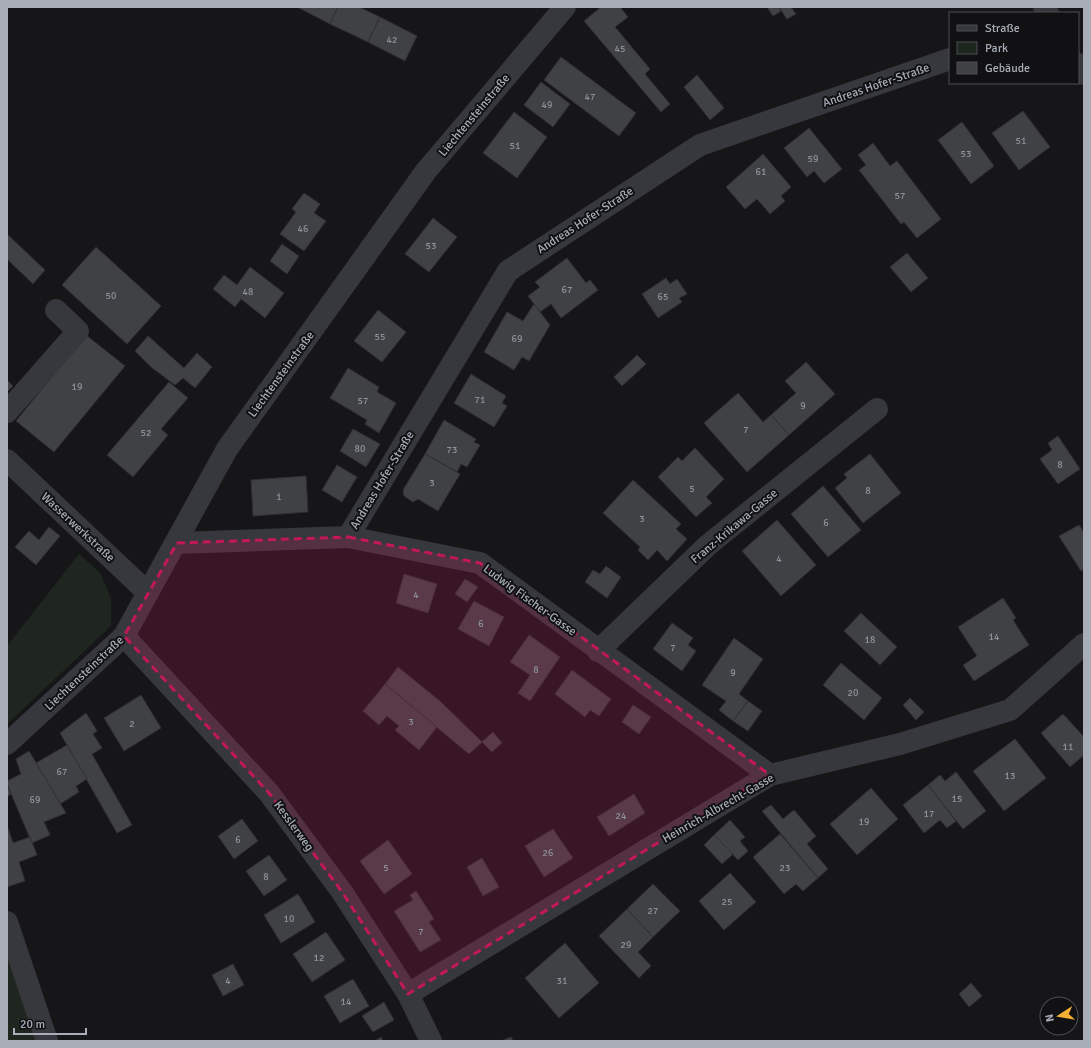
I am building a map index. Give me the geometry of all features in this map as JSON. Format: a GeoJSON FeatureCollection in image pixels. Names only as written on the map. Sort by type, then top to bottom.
{"type":"FeatureCollection","features":[{"type":"Feature","properties":{"kind":"street","name":"Liechtensteinstraße"},"geometry":{"type":"LineString","coordinates":[[7,744],[124,636],[177,543],[227,449],[426,171],[565,7]]}},
{"type":"Feature","properties":{"kind":"street","name":"Andreas Hofer-Straße"},"geometry":{"type":"LineString","coordinates":[[348,537],[508,270],[700,145],[949,59]]}},
{"type":"Feature","properties":{"kind":"street"},"geometry":{"type":"LineString","coordinates":[[7,412],[78,331],[56,310]]}},
{"type":"Feature","properties":{"kind":"street","name":"Franz-Krikawa-Gasse"},"geometry":{"type":"LineString","coordinates":[[598,651],[708,545],[877,409]]}},
{"type":"Feature","properties":{"kind":"street","name":"Wasserwerkstraße"},"geometry":{"type":"LineString","coordinates":[[7,460],[148,593]]}},
{"type":"Feature","properties":{"kind":"street","name":"Ludwig Fischer-Gasse"},"geometry":{"type":"LineString","coordinates":[[177,543],[348,537],[480,563],[598,651],[770,775]]}},
{"type":"Feature","properties":{"kind":"street","name":"Kesslerweg"},"geometry":{"type":"LineString","coordinates":[[124,636],[269,793],[342,892],[408,994],[431,1041]]}},
{"type":"Feature","properties":{"kind":"street","name":"Heinrich-Albrecht-Gasse"},"geometry":{"type":"LineString","coordinates":[[408,994],[770,775],[900,744],[1010,710],[1084,644]]}},
{"type":"Feature","properties":{"kind":"street"},"geometry":{"type":"LineString","coordinates":[[7,922],[47,1041]]}},
{"type":"Feature","properties":{"kind":"highlighted area"},"geometry":{"type":"Polygon","coordinates":[[[348,537],[480,563],[770,775],[408,994],[342,892],[269,793],[124,636],[177,543],[348,537]]]}},
{"type":"Feature","properties":{"kind":"green space"},"geometry":{"type":"Polygon","coordinates":[[[79,554],[101,574],[111,599],[111,626],[7,724],[7,646],[79,554]]]}},
{"type":"Feature","properties":{"kind":"green space"},"geometry":{"type":"Polygon","coordinates":[[[7,943],[40,1041],[7,1041],[7,943]]]}},
{"type":"Feature","properties":{"kind":"building"},"geometry":{"type":"Polygon","coordinates":[[[297,7],[338,7],[330,24],[297,7]]]}},
{"type":"Feature","properties":{"kind":"building"},"geometry":{"type":"Polygon","coordinates":[[[338,7],[359,7],[380,17],[368,42],[330,24],[338,7]]]}},
{"type":"Feature","properties":{"kind":"building"},"geometry":{"type":"Polygon","coordinates":[[[601,7],[620,7],[628,17],[615,27],[650,69],[645,74],[670,104],[661,112],[584,21],[601,7]]]}},
{"type":"Feature","properties":{"kind":"building"},"geometry":{"type":"Polygon","coordinates":[[[767,7],[779,7],[781,11],[773,16],[767,7]]]}},
{"type":"Feature","properties":{"kind":"building"},"geometry":{"type":"Polygon","coordinates":[[[779,7],[791,7],[796,14],[787,19],[779,7]]]}},
{"type":"Feature","properties":{"kind":"building"},"geometry":{"type":"Polygon","coordinates":[[[380,17],[417,36],[405,61],[368,42],[380,17]]]}},
{"type":"Feature","properties":{"kind":"building"},"geometry":{"type":"Polygon","coordinates":[[[561,57],[636,113],[619,136],[544,80],[561,57]]]}},
{"type":"Feature","properties":{"kind":"building"},"geometry":{"type":"Polygon","coordinates":[[[697,75],[724,108],[710,120],[684,87],[697,75]]]}},
{"type":"Feature","properties":{"kind":"building"},"geometry":{"type":"Polygon","coordinates":[[[541,82],[570,104],[553,127],[524,105],[541,82]]]}},
{"type":"Feature","properties":{"kind":"building"},"geometry":{"type":"Polygon","coordinates":[[[1023,111],[1050,147],[1019,170],[992,133],[1023,111]]]}},
{"type":"Feature","properties":{"kind":"building"},"geometry":{"type":"Polygon","coordinates":[[[514,112],[547,137],[517,178],[483,153],[514,112]]]}},
{"type":"Feature","properties":{"kind":"building"},"geometry":{"type":"Polygon","coordinates":[[[962,122],[994,166],[971,184],[938,140],[962,122]]]}},
{"type":"Feature","properties":{"kind":"building"},"geometry":{"type":"Polygon","coordinates":[[[809,128],[842,169],[824,183],[814,171],[807,177],[784,148],[809,128]]]}},
{"type":"Feature","properties":{"kind":"building"},"geometry":{"type":"Polygon","coordinates":[[[873,143],[890,166],[897,161],[941,219],[917,238],[904,222],[901,224],[859,170],[866,165],[858,155],[873,143]]]}},
{"type":"Feature","properties":{"kind":"building"},"geometry":{"type":"Polygon","coordinates":[[[763,154],[791,187],[781,196],[785,201],[770,214],[757,199],[745,209],[726,187],[763,154]]]}},
{"type":"Feature","properties":{"kind":"building"},"geometry":{"type":"Polygon","coordinates":[[[304,193],[320,204],[314,213],[326,221],[304,251],[280,234],[296,212],[292,209],[304,193]]]}},
{"type":"Feature","properties":{"kind":"building"},"geometry":{"type":"Polygon","coordinates":[[[433,218],[457,237],[429,272],[405,254],[433,218]]]}},
{"type":"Feature","properties":{"kind":"building"},"geometry":{"type":"Polygon","coordinates":[[[7,234],[45,270],[33,284],[7,259],[7,234]]]}},
{"type":"Feature","properties":{"kind":"building"},"geometry":{"type":"Polygon","coordinates":[[[282,244],[299,256],[287,274],[270,261],[282,244]]]}},
{"type":"Feature","properties":{"kind":"building"},"geometry":{"type":"Polygon","coordinates":[[[96,247],[161,306],[127,344],[62,285],[96,247]]]}},
{"type":"Feature","properties":{"kind":"building"},"geometry":{"type":"Polygon","coordinates":[[[907,253],[928,278],[911,292],[890,267],[907,253]]]}},
{"type":"Feature","properties":{"kind":"building"},"geometry":{"type":"Polygon","coordinates":[[[567,258],[586,283],[590,280],[598,290],[561,318],[551,304],[540,312],[528,296],[540,287],[535,282],[567,258]]]}},
{"type":"Feature","properties":{"kind":"building"},"geometry":{"type":"Polygon","coordinates":[[[250,267],[284,293],[265,318],[241,299],[235,307],[213,289],[224,275],[237,285],[250,267]]]}},
{"type":"Feature","properties":{"kind":"building"},"geometry":{"type":"Polygon","coordinates":[[[666,278],[670,284],[677,279],[687,294],[679,298],[682,302],[658,318],[642,294],[666,278]]]}},
{"type":"Feature","properties":{"kind":"building"},"geometry":{"type":"Polygon","coordinates":[[[534,304],[550,325],[529,361],[522,357],[514,370],[484,352],[507,312],[523,321],[534,304]]]}},
{"type":"Feature","properties":{"kind":"building"},"geometry":{"type":"Polygon","coordinates":[[[378,310],[406,332],[382,362],[354,341],[378,310]]]}},
{"type":"Feature","properties":{"kind":"building"},"geometry":{"type":"Polygon","coordinates":[[[86,335],[125,366],[54,452],[16,421],[86,335]]]}},
{"type":"Feature","properties":{"kind":"building"},"geometry":{"type":"Polygon","coordinates":[[[148,336],[184,368],[197,353],[212,367],[195,388],[183,378],[175,385],[151,367],[135,351],[148,336]]]}},
{"type":"Feature","properties":{"kind":"building"},"geometry":{"type":"Polygon","coordinates":[[[637,355],[646,364],[622,386],[614,377],[637,355]]]}},
{"type":"Feature","properties":{"kind":"building"},"geometry":{"type":"Polygon","coordinates":[[[806,362],[835,394],[789,435],[771,415],[796,393],[785,381],[806,362]]]}},
{"type":"Feature","properties":{"kind":"building"},"geometry":{"type":"Polygon","coordinates":[[[348,368],[379,387],[377,392],[396,403],[379,433],[365,424],[367,420],[330,398],[348,368]]]}},
{"type":"Feature","properties":{"kind":"building"},"geometry":{"type":"Polygon","coordinates":[[[471,374],[506,396],[502,403],[507,406],[494,427],[454,403],[471,374]]]}},
{"type":"Feature","properties":{"kind":"building"},"geometry":{"type":"Polygon","coordinates":[[[7,380],[13,386],[7,392],[7,380]]]}},
{"type":"Feature","properties":{"kind":"building"},"geometry":{"type":"Polygon","coordinates":[[[169,382],[188,398],[161,429],[168,435],[133,477],[107,455],[169,382]]]}},
{"type":"Feature","properties":{"kind":"building"},"geometry":{"type":"Polygon","coordinates":[[[738,393],[763,422],[771,415],[789,435],[747,472],[704,423],[738,393]]]}},
{"type":"Feature","properties":{"kind":"building"},"geometry":{"type":"Polygon","coordinates":[[[444,420],[476,439],[474,442],[480,445],[467,467],[461,464],[457,472],[425,454],[444,420]]]}},
{"type":"Feature","properties":{"kind":"building"},"geometry":{"type":"Polygon","coordinates":[[[353,429],[380,444],[366,467],[340,451],[353,429]]]}},
{"type":"Feature","properties":{"kind":"building"},"geometry":{"type":"Polygon","coordinates":[[[1058,436],[1080,469],[1058,484],[1040,459],[1052,450],[1048,443],[1058,436]]]}},
{"type":"Feature","properties":{"kind":"building"},"geometry":{"type":"Polygon","coordinates":[[[695,448],[724,479],[706,497],[712,503],[696,517],[658,477],[678,457],[682,461],[695,448]]]}},
{"type":"Feature","properties":{"kind":"building"},"geometry":{"type":"Polygon","coordinates":[[[425,454],[460,474],[438,511],[418,499],[413,502],[404,496],[403,490],[425,454]]]}},
{"type":"Feature","properties":{"kind":"building"},"geometry":{"type":"Polygon","coordinates":[[[870,454],[901,493],[863,523],[835,488],[847,478],[844,474],[870,454]]]}},
{"type":"Feature","properties":{"kind":"building"},"geometry":{"type":"Polygon","coordinates":[[[337,465],[357,477],[342,502],[322,490],[337,465]]]}},
{"type":"Feature","properties":{"kind":"building"},"geometry":{"type":"Polygon","coordinates":[[[306,476],[308,512],[253,516],[251,480],[306,476]]]}},
{"type":"Feature","properties":{"kind":"building"},"geometry":{"type":"Polygon","coordinates":[[[633,480],[681,524],[676,529],[687,539],[667,561],[657,550],[648,560],[638,550],[640,547],[603,513],[633,480]]]}},
{"type":"Feature","properties":{"kind":"building"},"geometry":{"type":"Polygon","coordinates":[[[823,486],[861,530],[828,557],[791,514],[823,486]]]}},
{"type":"Feature","properties":{"kind":"building"},"geometry":{"type":"Polygon","coordinates":[[[777,520],[816,565],[781,596],[742,551],[777,520]]]}},
{"type":"Feature","properties":{"kind":"building"},"geometry":{"type":"Polygon","coordinates":[[[1079,525],[1084,533],[1084,569],[1081,571],[1059,536],[1079,525]]]}},
{"type":"Feature","properties":{"kind":"building"},"geometry":{"type":"Polygon","coordinates":[[[49,527],[60,536],[36,565],[15,547],[29,531],[39,540],[49,527]]]}},
{"type":"Feature","properties":{"kind":"building"},"geometry":{"type":"Polygon","coordinates":[[[606,566],[621,577],[607,598],[585,582],[593,570],[600,574],[606,566]]]}},
{"type":"Feature","properties":{"kind":"building"},"geometry":{"type":"Polygon","coordinates":[[[404,574],[437,584],[428,613],[396,603],[404,574]]]}},
{"type":"Feature","properties":{"kind":"building"},"geometry":{"type":"Polygon","coordinates":[[[465,579],[478,587],[467,602],[455,594],[465,579]]]}},
{"type":"Feature","properties":{"kind":"building"},"geometry":{"type":"Polygon","coordinates":[[[1003,598],[1016,618],[1013,620],[1029,645],[974,681],[963,665],[977,656],[958,627],[1003,598]]]}},
{"type":"Feature","properties":{"kind":"building"},"geometry":{"type":"Polygon","coordinates":[[[474,601],[504,617],[489,646],[458,629],[474,601]]]}},
{"type":"Feature","properties":{"kind":"building"},"geometry":{"type":"Polygon","coordinates":[[[861,613],[897,647],[880,665],[844,631],[861,613]]]}},
{"type":"Feature","properties":{"kind":"building"},"geometry":{"type":"Polygon","coordinates":[[[672,623],[693,638],[688,645],[696,651],[682,671],[653,649],[672,623]]]}},
{"type":"Feature","properties":{"kind":"building"},"geometry":{"type":"Polygon","coordinates":[[[529,635],[560,657],[530,701],[518,693],[530,675],[510,662],[529,635]]]}},
{"type":"Feature","properties":{"kind":"building"},"geometry":{"type":"Polygon","coordinates":[[[734,638],[763,659],[739,694],[748,701],[733,721],[719,710],[726,701],[702,685],[734,638]]]}},
{"type":"Feature","properties":{"kind":"building"},"geometry":{"type":"Polygon","coordinates":[[[841,663],[882,698],[864,720],[823,685],[841,663]]]}},
{"type":"Feature","properties":{"kind":"building"},"geometry":{"type":"Polygon","coordinates":[[[398,667],[441,702],[482,742],[469,754],[385,684],[398,667]]]}},
{"type":"Feature","properties":{"kind":"building"},"geometry":{"type":"Polygon","coordinates":[[[572,670],[611,699],[599,716],[590,710],[585,717],[555,694],[572,670]]]}},
{"type":"Feature","properties":{"kind":"building"},"geometry":{"type":"Polygon","coordinates":[[[385,684],[437,727],[419,750],[395,730],[399,726],[387,716],[379,725],[363,711],[385,684]]]}},
{"type":"Feature","properties":{"kind":"building"},"geometry":{"type":"Polygon","coordinates":[[[141,695],[161,728],[124,751],[104,718],[141,695]]]}},
{"type":"Feature","properties":{"kind":"building"},"geometry":{"type":"Polygon","coordinates":[[[910,698],[924,712],[916,720],[903,705],[910,698]]]}},
{"type":"Feature","properties":{"kind":"building"},"geometry":{"type":"Polygon","coordinates":[[[748,701],[762,711],[748,731],[733,721],[748,701]]]}},
{"type":"Feature","properties":{"kind":"building"},"geometry":{"type":"Polygon","coordinates":[[[633,705],[651,717],[639,734],[622,722],[633,705]]]}},
{"type":"Feature","properties":{"kind":"building"},"geometry":{"type":"Polygon","coordinates":[[[86,713],[97,731],[93,734],[102,748],[92,754],[132,825],[117,833],[60,733],[86,713]]]}},
{"type":"Feature","properties":{"kind":"building"},"geometry":{"type":"Polygon","coordinates":[[[1063,714],[1084,737],[1084,755],[1070,767],[1041,733],[1063,714]]]}},
{"type":"Feature","properties":{"kind":"building"},"geometry":{"type":"Polygon","coordinates":[[[493,732],[502,743],[492,752],[482,742],[493,732]]]}},
{"type":"Feature","properties":{"kind":"building"},"geometry":{"type":"Polygon","coordinates":[[[1015,739],[1046,778],[1004,811],[973,771],[1015,739]]]}},
{"type":"Feature","properties":{"kind":"building"},"geometry":{"type":"Polygon","coordinates":[[[67,745],[87,779],[76,786],[79,792],[60,804],[36,763],[67,745]]]}},
{"type":"Feature","properties":{"kind":"building"},"geometry":{"type":"Polygon","coordinates":[[[29,751],[66,813],[44,822],[50,835],[32,843],[7,784],[7,781],[21,774],[16,759],[29,751]]]}},
{"type":"Feature","properties":{"kind":"building"},"geometry":{"type":"Polygon","coordinates":[[[956,772],[986,811],[963,829],[928,785],[940,775],[945,781],[956,772]]]}},
{"type":"Feature","properties":{"kind":"building"},"geometry":{"type":"Polygon","coordinates":[[[7,784],[11,794],[7,797],[7,784]]]}},
{"type":"Feature","properties":{"kind":"building"},"geometry":{"type":"Polygon","coordinates":[[[928,785],[956,821],[947,828],[940,820],[924,833],[903,805],[928,785]]]}},
{"type":"Feature","properties":{"kind":"building"},"geometry":{"type":"Polygon","coordinates":[[[871,788],[898,819],[857,855],[830,824],[871,788]]]}},
{"type":"Feature","properties":{"kind":"building"},"geometry":{"type":"Polygon","coordinates":[[[634,794],[645,813],[609,836],[597,817],[634,794]]]}},
{"type":"Feature","properties":{"kind":"building"},"geometry":{"type":"Polygon","coordinates":[[[771,805],[783,819],[794,810],[816,836],[807,844],[828,869],[818,878],[762,811],[771,805]]]}},
{"type":"Feature","properties":{"kind":"building"},"geometry":{"type":"Polygon","coordinates":[[[242,819],[258,841],[234,859],[218,836],[242,819]]]}},
{"type":"Feature","properties":{"kind":"building"},"geometry":{"type":"Polygon","coordinates":[[[730,820],[745,837],[740,841],[748,851],[738,860],[714,835],[730,820]]]}},
{"type":"Feature","properties":{"kind":"building"},"geometry":{"type":"Polygon","coordinates":[[[7,825],[13,843],[30,837],[37,855],[19,862],[25,881],[7,887],[7,825]]]}},
{"type":"Feature","properties":{"kind":"building"},"geometry":{"type":"Polygon","coordinates":[[[553,829],[573,858],[544,877],[525,846],[553,829]]]}},
{"type":"Feature","properties":{"kind":"building"},"geometry":{"type":"Polygon","coordinates":[[[780,834],[818,878],[803,891],[796,884],[784,894],[753,857],[780,834]]]}},
{"type":"Feature","properties":{"kind":"building"},"geometry":{"type":"Polygon","coordinates":[[[714,835],[733,854],[722,864],[704,845],[714,835]]]}},
{"type":"Feature","properties":{"kind":"building"},"geometry":{"type":"Polygon","coordinates":[[[388,840],[412,874],[384,894],[360,861],[388,840]]]}},
{"type":"Feature","properties":{"kind":"building"},"geometry":{"type":"Polygon","coordinates":[[[269,855],[287,880],[264,896],[246,871],[269,855]]]}},
{"type":"Feature","properties":{"kind":"building"},"geometry":{"type":"Polygon","coordinates":[[[482,858],[499,887],[483,896],[467,867],[482,858]]]}},
{"type":"Feature","properties":{"kind":"building"},"geometry":{"type":"Polygon","coordinates":[[[730,873],[756,902],[724,930],[699,901],[730,873]]]}},
{"type":"Feature","properties":{"kind":"building"},"geometry":{"type":"Polygon","coordinates":[[[653,884],[680,911],[653,937],[627,909],[653,884]]]}},
{"type":"Feature","properties":{"kind":"building"},"geometry":{"type":"Polygon","coordinates":[[[416,891],[434,919],[429,922],[441,940],[420,952],[394,911],[413,900],[410,895],[416,891]]]}},
{"type":"Feature","properties":{"kind":"building"},"geometry":{"type":"Polygon","coordinates":[[[298,894],[315,922],[281,943],[264,915],[298,894]]]}},
{"type":"Feature","properties":{"kind":"building"},"geometry":{"type":"Polygon","coordinates":[[[627,909],[653,937],[638,952],[651,966],[639,978],[599,936],[627,909]]]}},
{"type":"Feature","properties":{"kind":"building"},"geometry":{"type":"Polygon","coordinates":[[[326,932],[345,960],[312,982],[293,954],[326,932]]]}},
{"type":"Feature","properties":{"kind":"building"},"geometry":{"type":"Polygon","coordinates":[[[565,943],[599,983],[559,1018],[525,978],[565,943]]]}},
{"type":"Feature","properties":{"kind":"building"},"geometry":{"type":"Polygon","coordinates":[[[233,964],[244,985],[223,996],[212,975],[233,964]]]}},
{"type":"Feature","properties":{"kind":"building"},"geometry":{"type":"Polygon","coordinates":[[[353,979],[369,1006],[340,1023],[324,996],[353,979]]]}},
{"type":"Feature","properties":{"kind":"building"},"geometry":{"type":"Polygon","coordinates":[[[971,983],[982,996],[969,1007],[959,994],[971,983]]]}},
{"type":"Feature","properties":{"kind":"building"},"geometry":{"type":"Polygon","coordinates":[[[384,1002],[394,1020],[373,1032],[362,1016],[384,1002]]]}},
{"type":"Feature","properties":{"kind":"building"},"geometry":{"type":"Polygon","coordinates":[[[381,1037],[383,1041],[375,1041],[381,1037]]]}},
{"type":"Feature","properties":{"kind":"building"},"geometry":{"type":"Polygon","coordinates":[[[511,1037],[513,1041],[501,1041],[511,1037]]]}}]}
